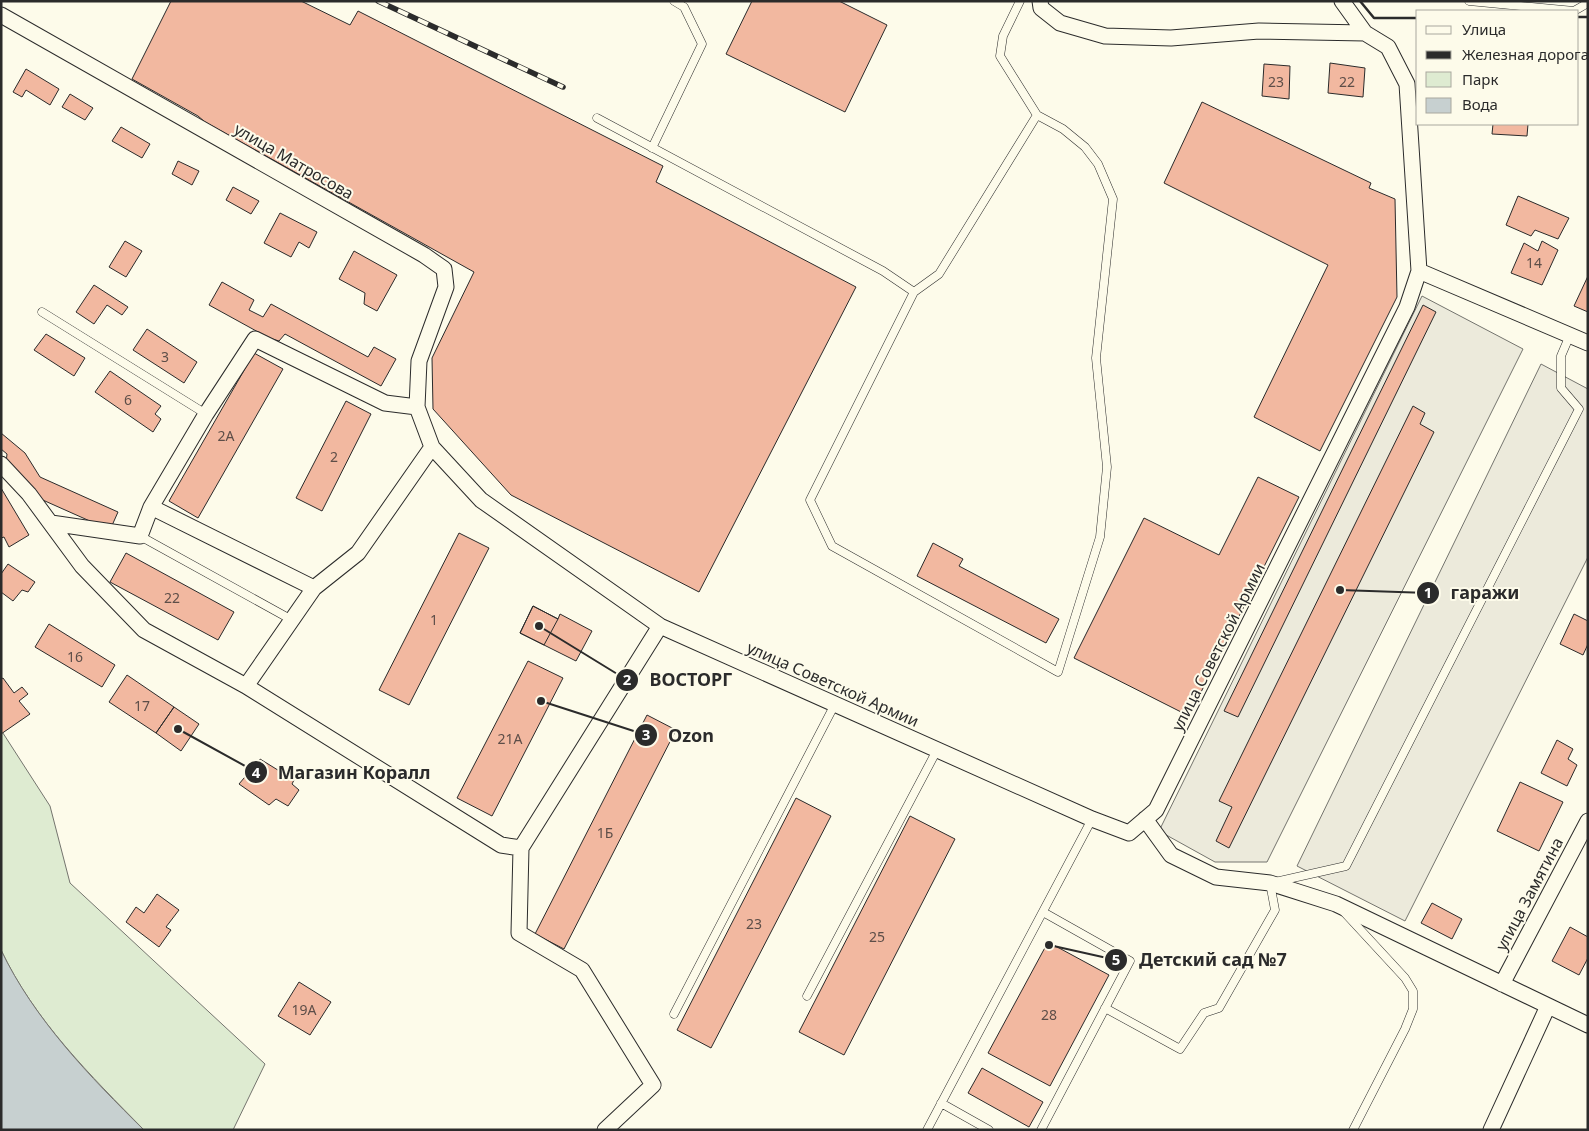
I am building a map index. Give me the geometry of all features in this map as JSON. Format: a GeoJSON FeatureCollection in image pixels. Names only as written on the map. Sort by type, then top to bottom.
{"type":"FeatureCollection","features":[{"type":"Feature","properties":{"kind":"street"},"geometry":{"type":"LineString","coordinates":[[1040,1],[1041,8],[1060,23],[1105,36],[1171,38],[1259,31],[1365,33]]}},
{"type":"Feature","properties":{"kind":"street","name":"улица Советской Армии"},"geometry":{"type":"LineString","coordinates":[[417,407],[432,447],[481,500],[660,626],[1092,819],[1129,832],[1156,810],[1407,307],[1419,271],[1407,84],[1388,47],[1365,33],[1342,1]]}},
{"type":"Feature","properties":{"kind":"street","name":"улица Матросова"},"geometry":{"type":"LineString","coordinates":[[1,15],[416,250],[444,269],[446,287],[419,361],[417,407]]}},
{"type":"Feature","properties":{"kind":"street"},"geometry":{"type":"LineString","coordinates":[[1419,271],[1588,343]]}},
{"type":"Feature","properties":{"kind":"street"},"geometry":{"type":"LineString","coordinates":[[51,523],[140,536],[151,507],[206,414],[255,339],[385,403],[417,407]]}},
{"type":"Feature","properties":{"kind":"street"},"geometry":{"type":"LineString","coordinates":[[246,686],[314,588],[358,553],[432,447]]}},
{"type":"Feature","properties":{"kind":"street"},"geometry":{"type":"LineString","coordinates":[[1,464],[29,494],[82,566],[144,630],[246,686],[501,845],[521,848]]}},
{"type":"Feature","properties":{"kind":"street"},"geometry":{"type":"LineString","coordinates":[[151,507],[314,588]]}},
{"type":"Feature","properties":{"kind":"street"},"geometry":{"type":"LineString","coordinates":[[605,1130],[654,1085],[582,970],[519,933],[521,848],[660,626]]}},
{"type":"Feature","properties":{"kind":"street"},"geometry":{"type":"LineString","coordinates":[[1145,819],[1171,855],[1216,877],[1270,883],[1336,904],[1588,1025]]}},
{"type":"Feature","properties":{"kind":"street","name":"улица Замятина"},"geometry":{"type":"LineString","coordinates":[[1502,984],[1588,821]]}},
{"type":"Feature","properties":{"kind":"street"},"geometry":{"type":"LineString","coordinates":[[1491,1130],[1548,1006]]}},
{"type":"Feature","properties":{"kind":"lane"},"geometry":{"type":"LineString","coordinates":[[652,148],[702,44],[684,7],[674,1]]}},
{"type":"Feature","properties":{"kind":"lane"},"geometry":{"type":"LineString","coordinates":[[1020,1],[1003,36],[1000,56],[1037,115],[1063,130],[1085,147],[1098,164],[1112,199],[1096,358],[1107,467],[1100,538],[1058,672],[832,546],[810,500],[914,292],[939,274],[1037,115]]}},
{"type":"Feature","properties":{"kind":"lane"},"geometry":{"type":"LineString","coordinates":[[1469,1],[1564,10]]}},
{"type":"Feature","properties":{"kind":"lane"},"geometry":{"type":"LineString","coordinates":[[1576,10],[1588,3]]}},
{"type":"Feature","properties":{"kind":"lane"},"geometry":{"type":"LineString","coordinates":[[597,118],[883,271],[914,292]]}},
{"type":"Feature","properties":{"kind":"lane"},"geometry":{"type":"LineString","coordinates":[[42,312],[206,414]]}},
{"type":"Feature","properties":{"kind":"lane"},"geometry":{"type":"LineString","coordinates":[[1105,1008],[1180,1049],[1204,1013],[1220,1008],[1275,910],[1270,883],[1346,866],[1579,409],[1561,388],[1561,356],[1570,335]]}},
{"type":"Feature","properties":{"kind":"lane"},"geometry":{"type":"LineString","coordinates":[[140,536],[292,620]]}},
{"type":"Feature","properties":{"kind":"lane"},"geometry":{"type":"LineString","coordinates":[[674,1014],[835,704]]}},
{"type":"Feature","properties":{"kind":"lane"},"geometry":{"type":"LineString","coordinates":[[807,996],[937,750]]}},
{"type":"Feature","properties":{"kind":"lane"},"geometry":{"type":"LineString","coordinates":[[927,1130],[1092,819]]}},
{"type":"Feature","properties":{"kind":"lane"},"geometry":{"type":"LineString","coordinates":[[1336,904],[1405,978],[1413,991],[1413,1009],[1405,1029],[1353,1130]]}},
{"type":"Feature","properties":{"kind":"lane"},"geometry":{"type":"LineString","coordinates":[[1041,1130],[1130,960],[1042,912]]}},
{"type":"Feature","properties":{"kind":"lane"},"geometry":{"type":"LineString","coordinates":[[941,1104],[988,1130]]}},
{"type":"Feature","properties":{"kind":"green space"},"geometry":{"type":"Polygon","coordinates":[[[1,730],[50,806],[70,883],[265,1064],[233,1130],[144,1130],[65,1046],[14,976],[1,950],[1,730]]]}},
{"type":"Feature","properties":{"kind":"shaded area"},"geometry":{"type":"Polygon","coordinates":[[[1422,296],[1523,349],[1267,862],[1215,862],[1159,831],[1422,296]]]}},
{"type":"Feature","properties":{"kind":"shaded area"},"geometry":{"type":"Polygon","coordinates":[[[1541,364],[1588,389],[1588,557],[1405,921],[1297,866],[1541,364]]]}},
{"type":"Feature","properties":{"kind":"water"},"geometry":{"type":"Polygon","coordinates":[[[1,950],[30,1000],[65,1046],[144,1130],[1,1130],[1,950]]]}},
{"type":"Feature","properties":{"kind":"building"},"geometry":{"type":"Polygon","coordinates":[[[171,1],[301,1],[350,25],[358,11],[663,166],[656,182],[856,287],[699,592],[511,495],[433,409],[432,358],[474,272],[205,122],[198,116],[132,79],[171,1]]]}},
{"type":"Feature","properties":{"kind":"building"},"geometry":{"type":"Polygon","coordinates":[[[752,1],[839,1],[887,25],[845,112],[726,54],[752,1]]]}},
{"type":"Feature","properties":{"kind":"building"},"geometry":{"type":"Polygon","coordinates":[[[1330,63],[1365,68],[1363,97],[1328,93],[1330,63]]]}},
{"type":"Feature","properties":{"kind":"building"},"geometry":{"type":"Polygon","coordinates":[[[1264,64],[1290,66],[1289,99],[1262,96],[1264,64]]]}},
{"type":"Feature","properties":{"kind":"building"},"geometry":{"type":"Polygon","coordinates":[[[26,69],[59,89],[50,105],[26,90],[22,97],[13,92],[26,69]]]}},
{"type":"Feature","properties":{"kind":"building"},"geometry":{"type":"Polygon","coordinates":[[[70,94],[93,108],[85,120],[62,107],[70,94]]]}},
{"type":"Feature","properties":{"kind":"building"},"geometry":{"type":"Polygon","coordinates":[[[1202,102],[1371,183],[1369,188],[1395,199],[1397,297],[1320,451],[1254,417],[1328,265],[1164,183],[1202,102]]]}},
{"type":"Feature","properties":{"kind":"building"},"geometry":{"type":"Polygon","coordinates":[[[1493,125],[1528,125],[1527,136],[1492,134],[1493,125]]]}},
{"type":"Feature","properties":{"kind":"building"},"geometry":{"type":"Polygon","coordinates":[[[121,127],[150,144],[142,158],[112,141],[121,127]]]}},
{"type":"Feature","properties":{"kind":"building"},"geometry":{"type":"Polygon","coordinates":[[[178,161],[199,171],[192,185],[172,174],[178,161]]]}},
{"type":"Feature","properties":{"kind":"building"},"geometry":{"type":"Polygon","coordinates":[[[233,187],[259,201],[251,214],[226,200],[233,187]]]}},
{"type":"Feature","properties":{"kind":"building"},"geometry":{"type":"Polygon","coordinates":[[[1518,196],[1569,218],[1558,239],[1535,230],[1531,236],[1506,225],[1518,196]]]}},
{"type":"Feature","properties":{"kind":"building"},"geometry":{"type":"Polygon","coordinates":[[[280,213],[317,232],[309,248],[299,242],[291,257],[264,243],[280,213]]]}},
{"type":"Feature","properties":{"kind":"building"},"geometry":{"type":"Polygon","coordinates":[[[125,241],[142,251],[126,277],[109,267],[125,241]]]}},
{"type":"Feature","properties":{"kind":"building"},"geometry":{"type":"Polygon","coordinates":[[[1542,241],[1558,250],[1542,285],[1511,273],[1524,243],[1538,251],[1542,241]]]}},
{"type":"Feature","properties":{"kind":"building"},"geometry":{"type":"Polygon","coordinates":[[[354,251],[397,275],[377,311],[364,304],[365,293],[339,279],[354,251]]]}},
{"type":"Feature","properties":{"kind":"building"},"geometry":{"type":"Polygon","coordinates":[[[1588,276],[1588,312],[1574,306],[1588,276]]]}},
{"type":"Feature","properties":{"kind":"building"},"geometry":{"type":"Polygon","coordinates":[[[222,282],[254,300],[249,310],[263,317],[271,304],[368,357],[374,347],[396,359],[381,386],[285,334],[279,341],[269,338],[209,305],[222,282]]]}},
{"type":"Feature","properties":{"kind":"building"},"geometry":{"type":"Polygon","coordinates":[[[94,285],[128,307],[122,315],[107,305],[94,324],[76,312],[94,285]]]}},
{"type":"Feature","properties":{"kind":"building"},"geometry":{"type":"Polygon","coordinates":[[[1423,305],[1436,312],[1238,717],[1224,711],[1423,305]]]}},
{"type":"Feature","properties":{"kind":"building"},"geometry":{"type":"Polygon","coordinates":[[[147,329],[197,362],[184,383],[133,350],[147,329]]]}},
{"type":"Feature","properties":{"kind":"building"},"geometry":{"type":"Polygon","coordinates":[[[46,334],[85,358],[74,376],[34,350],[46,334]]]}},
{"type":"Feature","properties":{"kind":"building"},"geometry":{"type":"Polygon","coordinates":[[[254,353],[283,369],[198,518],[169,501],[254,353]]]}},
{"type":"Feature","properties":{"kind":"building"},"geometry":{"type":"Polygon","coordinates":[[[110,371],[161,406],[155,414],[161,419],[153,432],[95,392],[110,371]]]}},
{"type":"Feature","properties":{"kind":"building"},"geometry":{"type":"Polygon","coordinates":[[[346,401],[371,414],[322,511],[296,498],[346,401]]]}},
{"type":"Feature","properties":{"kind":"building"},"geometry":{"type":"Polygon","coordinates":[[[1413,406],[1425,413],[1420,424],[1434,432],[1229,848],[1216,841],[1232,807],[1219,801],[1413,406]]]}},
{"type":"Feature","properties":{"kind":"building"},"geometry":{"type":"Polygon","coordinates":[[[1,433],[25,453],[40,477],[118,512],[110,530],[36,497],[6,463],[7,454],[1,449],[1,433]]]}},
{"type":"Feature","properties":{"kind":"building"},"geometry":{"type":"Polygon","coordinates":[[[1258,477],[1299,497],[1189,716],[1074,658],[1144,518],[1219,555],[1258,477]]]}},
{"type":"Feature","properties":{"kind":"building"},"geometry":{"type":"Polygon","coordinates":[[[1,488],[29,535],[9,547],[4,537],[1,538],[1,488]]]}},
{"type":"Feature","properties":{"kind":"building"},"geometry":{"type":"Polygon","coordinates":[[[459,533],[489,548],[409,705],[379,690],[459,533]]]}},
{"type":"Feature","properties":{"kind":"building"},"geometry":{"type":"Polygon","coordinates":[[[933,543],[963,559],[959,566],[1059,619],[1046,643],[917,576],[933,543]]]}},
{"type":"Feature","properties":{"kind":"building"},"geometry":{"type":"Polygon","coordinates":[[[126,553],[234,612],[218,640],[110,582],[126,553]]]}},
{"type":"Feature","properties":{"kind":"building"},"geometry":{"type":"Polygon","coordinates":[[[8,564],[35,582],[28,592],[22,590],[13,601],[1,592],[1,574],[8,564]]]}},
{"type":"Feature","properties":{"kind":"building"},"geometry":{"type":"Polygon","coordinates":[[[533,606],[558,619],[560,614],[592,631],[576,661],[520,633],[533,606]]]}},
{"type":"Feature","properties":{"kind":"building"},"geometry":{"type":"Polygon","coordinates":[[[533,606],[558,619],[544,645],[520,633],[533,606]]]}},
{"type":"Feature","properties":{"kind":"building"},"geometry":{"type":"Polygon","coordinates":[[[1574,614],[1588,621],[1588,644],[1583,655],[1560,644],[1574,614]]]}},
{"type":"Feature","properties":{"kind":"building"},"geometry":{"type":"Polygon","coordinates":[[[49,624],[115,665],[102,687],[35,647],[49,624]]]}},
{"type":"Feature","properties":{"kind":"building"},"geometry":{"type":"Polygon","coordinates":[[[528,661],[563,678],[492,816],[457,798],[528,661]]]}},
{"type":"Feature","properties":{"kind":"building"},"geometry":{"type":"Polygon","coordinates":[[[127,675],[174,707],[156,733],[109,702],[127,675]]]}},
{"type":"Feature","properties":{"kind":"building"},"geometry":{"type":"Polygon","coordinates":[[[3,678],[14,693],[22,687],[28,694],[19,701],[30,714],[1,734],[1,679],[3,678]]]}},
{"type":"Feature","properties":{"kind":"building"},"geometry":{"type":"Polygon","coordinates":[[[174,707],[199,724],[181,751],[156,733],[174,707]]]}},
{"type":"Feature","properties":{"kind":"building"},"geometry":{"type":"Polygon","coordinates":[[[647,715],[676,730],[564,949],[535,934],[647,715]]]}},
{"type":"Feature","properties":{"kind":"building"},"geometry":{"type":"Polygon","coordinates":[[[1557,740],[1573,749],[1568,759],[1577,765],[1567,786],[1541,773],[1557,740]]]}},
{"type":"Feature","properties":{"kind":"building"},"geometry":{"type":"Polygon","coordinates":[[[260,759],[294,780],[292,784],[299,790],[288,806],[276,799],[269,805],[239,784],[260,759]]]}},
{"type":"Feature","properties":{"kind":"building"},"geometry":{"type":"Polygon","coordinates":[[[1520,782],[1563,802],[1539,851],[1497,831],[1520,782]]]}},
{"type":"Feature","properties":{"kind":"building"},"geometry":{"type":"Polygon","coordinates":[[[796,798],[831,816],[711,1048],[677,1030],[796,798]]]}},
{"type":"Feature","properties":{"kind":"building"},"geometry":{"type":"Polygon","coordinates":[[[910,816],[955,839],[844,1055],[799,1032],[910,816]]]}},
{"type":"Feature","properties":{"kind":"building"},"geometry":{"type":"Polygon","coordinates":[[[157,894],[179,910],[166,927],[171,930],[159,947],[126,922],[136,907],[144,913],[157,894]]]}},
{"type":"Feature","properties":{"kind":"building"},"geometry":{"type":"Polygon","coordinates":[[[1432,903],[1462,919],[1452,939],[1421,923],[1432,903]]]}},
{"type":"Feature","properties":{"kind":"building"},"geometry":{"type":"Polygon","coordinates":[[[1570,927],[1588,937],[1588,958],[1579,975],[1552,961],[1570,927]]]}},
{"type":"Feature","properties":{"kind":"building"},"geometry":{"type":"Polygon","coordinates":[[[1048,942],[1109,975],[1050,1086],[988,1053],[1048,942]]]}},
{"type":"Feature","properties":{"kind":"building"},"geometry":{"type":"Polygon","coordinates":[[[299,982],[331,1002],[310,1035],[278,1016],[299,982]]]}},
{"type":"Feature","properties":{"kind":"building"},"geometry":{"type":"Polygon","coordinates":[[[982,1068],[1043,1102],[1029,1127],[968,1093],[982,1068]]]}},
{"type":"Feature","properties":{"kind":"railway"},"geometry":{"type":"LineString","coordinates":[[378,1],[563,87]]}},
{"type":"Feature","properties":{"kind":"wall"},"geometry":{"type":"LineString","coordinates":[[1360,1],[1374,18],[1416,18]]}},
{"type":"Feature","properties":{"kind":"wall"},"geometry":{"type":"LineString","coordinates":[[1579,17],[1588,17]]}},
{"type":"Feature","properties":{"kind":"place","name":"гаражи"},"geometry":{"type":"Point","coordinates":[1340,590]}},
{"type":"Feature","properties":{"kind":"place","name":"ВОСТОРГ"},"geometry":{"type":"Point","coordinates":[539,626]}},
{"type":"Feature","properties":{"kind":"place","name":"Ozon"},"geometry":{"type":"Point","coordinates":[541,701]}},
{"type":"Feature","properties":{"kind":"place","name":"Магазин Коралл"},"geometry":{"type":"Point","coordinates":[178,729]}},
{"type":"Feature","properties":{"kind":"place","name":"Детский сад №7"},"geometry":{"type":"Point","coordinates":[1049,945]}}]}
